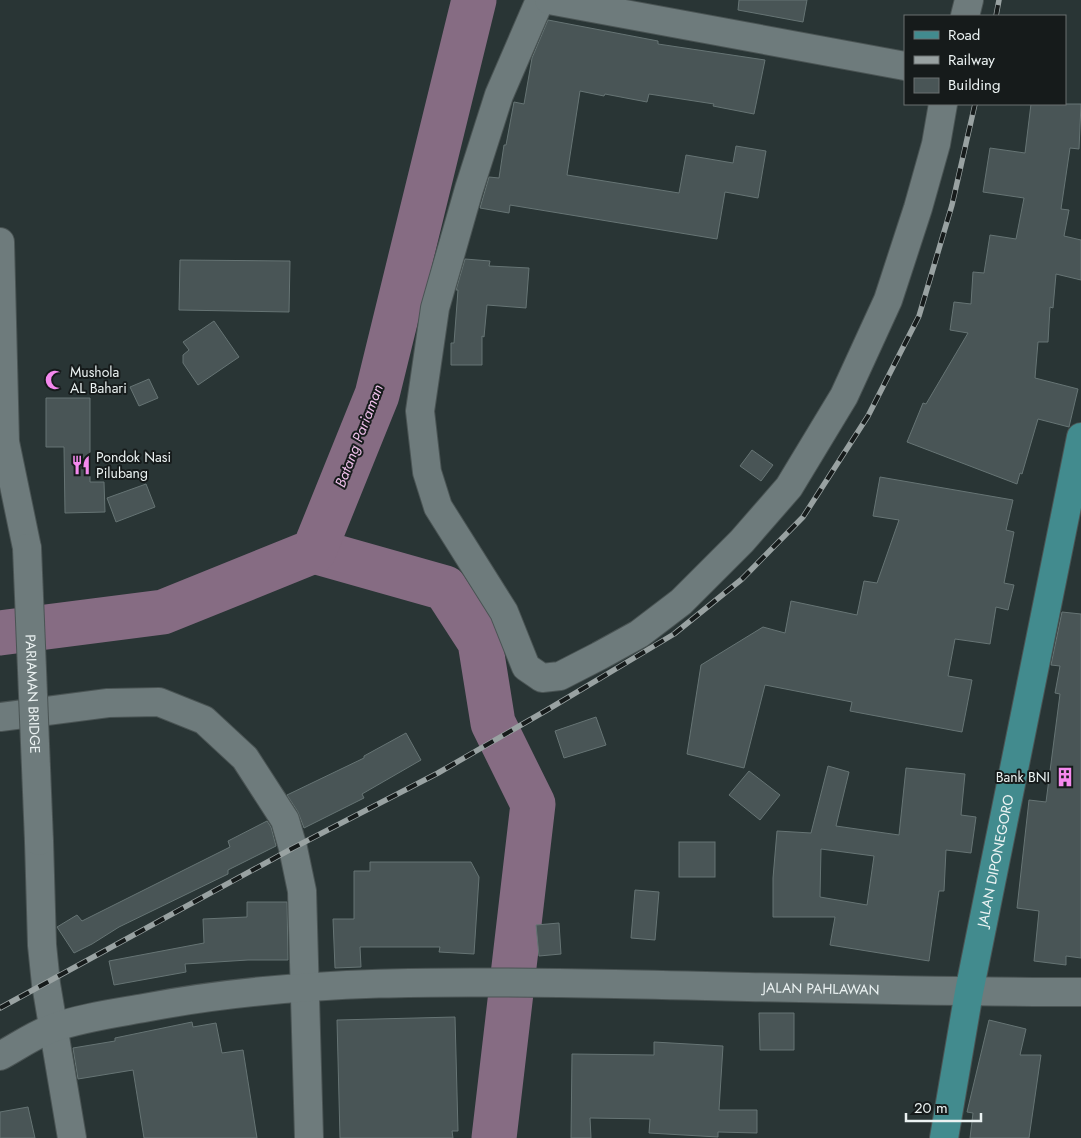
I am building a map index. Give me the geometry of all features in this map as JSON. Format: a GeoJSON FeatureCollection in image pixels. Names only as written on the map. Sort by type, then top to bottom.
{"type":"FeatureCollection","features":[{"type":"Feature","properties":{"kind":"main road","name":"JALAN DIPONEGORO"},"geometry":{"type":"LineString","coordinates":[[944,1138],[969,992],[1079,453]]}},
{"type":"Feature","properties":{"kind":"street"},"geometry":{"type":"LineString","coordinates":[[540,0],[499,95],[464,207],[435,308],[420,411],[427,472],[438,507],[504,612],[526,667],[542,678],[560,676],[639,634],[681,602],[742,541],[789,486],[844,396],[888,300],[918,208],[936,144],[943,105]]}},
{"type":"Feature","properties":{"kind":"street"},"geometry":{"type":"LineString","coordinates":[[549,0],[904,66]]}},
{"type":"Feature","properties":{"kind":"street"},"geometry":{"type":"LineString","coordinates":[[965,15],[969,0]]}},
{"type":"Feature","properties":{"kind":"street","name":"PARIAMAN BRIDGE"},"geometry":{"type":"LineString","coordinates":[[0,242],[5,442],[27,548],[42,946],[52,1028],[72,1138]]}},
{"type":"Feature","properties":{"kind":"street"},"geometry":{"type":"LineString","coordinates":[[0,717],[108,703],[159,702],[204,720],[245,758],[285,820],[302,891],[309,1138]]}},
{"type":"Feature","properties":{"kind":"street","name":"JALAN PAHLAWAN"},"geometry":{"type":"LineString","coordinates":[[0,1056],[52,1028],[109,1015],[181,1001],[305,987],[479,982],[969,992],[1081,992]]}},
{"type":"Feature","properties":{"kind":"building"},"geometry":{"type":"Polygon","coordinates":[[[739,0],[807,0],[803,22],[738,10],[739,0]]]}},
{"type":"Feature","properties":{"kind":"building"},"geometry":{"type":"Polygon","coordinates":[[[548,20],[658,41],[658,44],[765,60],[754,114],[713,106],[714,104],[649,94],[647,102],[580,91],[567,175],[679,193],[686,155],[733,163],[736,146],[766,151],[758,198],[725,192],[717,239],[510,205],[509,213],[480,208],[489,177],[499,178],[514,102],[524,104],[532,58],[548,20]]]}},
{"type":"Feature","properties":{"kind":"building"},"geometry":{"type":"Polygon","coordinates":[[[1081,104],[1079,149],[1070,148],[1061,209],[1069,210],[1064,236],[1081,240],[1081,280],[1056,274],[1053,308],[1050,307],[1048,342],[1038,342],[1035,378],[1078,389],[1069,427],[1038,419],[1022,474],[1020,473],[1017,484],[907,442],[923,403],[926,404],[968,333],[950,330],[954,302],[971,304],[973,272],[984,273],[990,235],[1016,239],[1024,198],[983,192],[990,148],[1025,153],[1031,105],[1081,104]]]}},
{"type":"Feature","properties":{"kind":"building"},"geometry":{"type":"Polygon","coordinates":[[[465,259],[490,261],[489,266],[529,268],[526,308],[487,305],[484,337],[482,336],[482,365],[451,365],[451,343],[454,343],[458,290],[456,290],[465,259]]]}},
{"type":"Feature","properties":{"kind":"building"},"geometry":{"type":"Polygon","coordinates":[[[180,260],[290,261],[289,312],[179,310],[180,260]]]}},
{"type":"Feature","properties":{"kind":"building"},"geometry":{"type":"Polygon","coordinates":[[[214,321],[239,357],[198,385],[183,363],[183,355],[189,350],[183,342],[214,321]]]}},
{"type":"Feature","properties":{"kind":"building"},"geometry":{"type":"Polygon","coordinates":[[[149,379],[158,398],[139,406],[130,387],[149,379]]]}},
{"type":"Feature","properties":{"kind":"building"},"geometry":{"type":"Polygon","coordinates":[[[46,398],[90,398],[90,482],[104,482],[105,512],[65,513],[64,447],[46,447],[46,398]]]}},
{"type":"Feature","properties":{"kind":"building"},"geometry":{"type":"Polygon","coordinates":[[[752,450],[773,465],[761,481],[740,466],[752,450]]]}},
{"type":"Feature","properties":{"kind":"building"},"geometry":{"type":"Polygon","coordinates":[[[880,477],[1013,500],[1006,530],[1014,532],[1004,583],[1014,585],[1008,610],[996,607],[990,644],[955,639],[948,676],[972,680],[962,732],[850,711],[852,702],[765,685],[744,768],[687,754],[701,665],[763,627],[785,633],[791,601],[857,615],[864,581],[877,583],[899,520],[873,516],[880,477]]]}},
{"type":"Feature","properties":{"kind":"building"},"geometry":{"type":"Polygon","coordinates":[[[146,484],[155,507],[116,522],[107,498],[146,484]]]}},
{"type":"Feature","properties":{"kind":"building"},"geometry":{"type":"Polygon","coordinates":[[[1062,612],[1081,614],[1081,958],[1066,956],[1066,965],[1034,961],[1039,911],[1017,908],[1029,800],[1046,802],[1060,694],[1055,693],[1060,666],[1051,665],[1062,612]]]}},
{"type":"Feature","properties":{"kind":"building"},"geometry":{"type":"Polygon","coordinates":[[[596,717],[606,745],[564,758],[555,731],[596,717]]]}},
{"type":"Feature","properties":{"kind":"building"},"geometry":{"type":"Polygon","coordinates":[[[406,733],[421,760],[362,794],[364,798],[304,828],[298,812],[287,795],[364,758],[364,756],[406,733]]]}},
{"type":"Feature","properties":{"kind":"building"},"geometry":{"type":"Polygon","coordinates":[[[828,766],[849,772],[836,826],[899,835],[906,768],[965,774],[961,815],[976,817],[971,853],[946,850],[944,891],[939,891],[929,961],[830,945],[835,917],[773,917],[773,878],[777,831],[811,833],[828,766]],[[821,849],[820,897],[867,905],[874,856],[821,849]]]}},
{"type":"Feature","properties":{"kind":"building"},"geometry":{"type":"Polygon","coordinates":[[[749,771],[780,795],[760,820],[729,795],[749,771]]]}},
{"type":"Feature","properties":{"kind":"building"},"geometry":{"type":"Polygon","coordinates":[[[267,821],[271,827],[276,846],[228,870],[228,874],[119,927],[92,944],[74,953],[57,927],[77,915],[82,921],[230,847],[228,841],[267,821]]]}},
{"type":"Feature","properties":{"kind":"building"},"geometry":{"type":"Polygon","coordinates":[[[679,842],[715,842],[715,877],[679,877],[679,842]]]}},
{"type":"Feature","properties":{"kind":"building"},"geometry":{"type":"Polygon","coordinates":[[[370,862],[471,862],[479,877],[474,954],[439,952],[440,947],[360,947],[361,967],[335,968],[333,919],[354,919],[354,871],[370,871],[370,862]]]}},
{"type":"Feature","properties":{"kind":"building"},"geometry":{"type":"Polygon","coordinates":[[[635,890],[659,892],[655,940],[631,938],[635,890]]]}},
{"type":"Feature","properties":{"kind":"building"},"geometry":{"type":"Polygon","coordinates":[[[247,902],[287,902],[288,960],[248,960],[185,964],[186,972],[114,985],[109,961],[204,943],[203,919],[247,917],[247,902]]]}},
{"type":"Feature","properties":{"kind":"building"},"geometry":{"type":"Polygon","coordinates":[[[559,923],[561,954],[539,956],[536,925],[559,923]]]}},
{"type":"Feature","properties":{"kind":"building"},"geometry":{"type":"Polygon","coordinates":[[[759,1013],[794,1013],[794,1050],[760,1050],[759,1013]]]}},
{"type":"Feature","properties":{"kind":"building"},"geometry":{"type":"Polygon","coordinates":[[[455,1017],[458,1131],[452,1131],[453,1138],[340,1138],[337,1020],[455,1017]]]}},
{"type":"Feature","properties":{"kind":"building"},"geometry":{"type":"Polygon","coordinates":[[[989,1020],[1026,1029],[1020,1055],[1041,1055],[1029,1138],[970,1138],[973,1113],[967,1112],[989,1020]]]}},
{"type":"Feature","properties":{"kind":"building"},"geometry":{"type":"Polygon","coordinates":[[[192,1022],[193,1027],[216,1023],[222,1053],[243,1050],[257,1138],[144,1138],[133,1070],[78,1079],[73,1048],[115,1041],[115,1038],[192,1022]]]}},
{"type":"Feature","properties":{"kind":"building"},"geometry":{"type":"Polygon","coordinates":[[[654,1042],[723,1046],[719,1110],[757,1110],[757,1133],[718,1132],[718,1137],[649,1133],[650,1119],[590,1118],[591,1138],[571,1138],[572,1054],[654,1055],[654,1042]]]}},
{"type":"Feature","properties":{"kind":"building"},"geometry":{"type":"Polygon","coordinates":[[[28,1107],[35,1138],[0,1138],[0,1112],[28,1107]]]}},
{"type":"Feature","properties":{"kind":"waterway","name":"Batang Pariaman"},"geometry":{"type":"LineString","coordinates":[[0,633],[163,612],[314,551],[377,395],[474,0]]}},
{"type":"Feature","properties":{"kind":"waterway"},"geometry":{"type":"LineString","coordinates":[[314,551],[445,588],[480,642],[493,723],[533,804],[494,1138]]}},
{"type":"Feature","properties":{"kind":"railway"},"geometry":{"type":"LineString","coordinates":[[996,15],[999,0]]}},
{"type":"Feature","properties":{"kind":"railway"},"geometry":{"type":"LineString","coordinates":[[0,1008],[293,848],[438,773],[547,710],[674,634],[742,579],[803,517],[868,416],[919,316],[952,205],[975,105]]}},
{"type":"Feature","properties":{"kind":"place","name":"Mushola AL Bahari"},"geometry":{"type":"Point","coordinates":[55,380]}},
{"type":"Feature","properties":{"kind":"place","name":"Pondok Nasi Pilubang"},"geometry":{"type":"Point","coordinates":[81,465]}},
{"type":"Feature","properties":{"kind":"place","name":"Bank BNI"},"geometry":{"type":"Point","coordinates":[1065,777]}}]}
